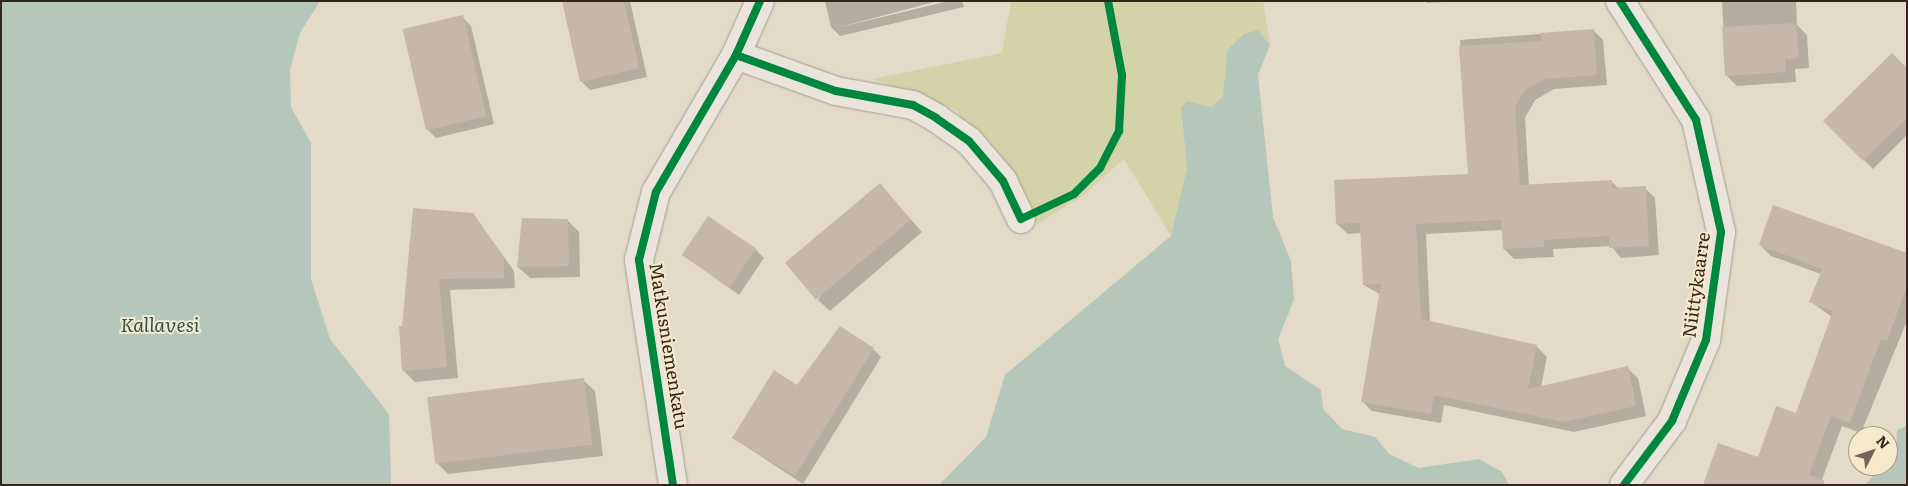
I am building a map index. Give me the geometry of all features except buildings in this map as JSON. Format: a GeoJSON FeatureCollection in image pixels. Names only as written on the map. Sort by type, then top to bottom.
{"type":"FeatureCollection","features":[{"type":"Feature","properties":{"kind":"street","name":"Matkusniemenkatu"},"geometry":{"type":"LineString","coordinates":[[673,485],[639,260],[656,192],[736,55],[760,1]]}},
{"type":"Feature","properties":{"kind":"street","name":"Niittykaarre"},"geometry":{"type":"LineString","coordinates":[[1620,1],[1696,120],[1721,232],[1706,340],[1672,421],[1624,485]]}},
{"type":"Feature","properties":{"kind":"street"},"geometry":{"type":"LineString","coordinates":[[736,55],[836,92],[913,105],[936,118],[969,141],[1003,182],[1021,219]]}},
{"type":"Feature","properties":{"kind":"shaded area"},"geometry":{"type":"Polygon","coordinates":[[[1011,1],[1263,1],[1270,45],[1258,30],[1227,50],[1223,96],[1211,107],[1187,101],[1182,122],[1187,168],[1171,236],[1124,159],[1084,195],[1037,224],[956,110],[872,79],[1002,53],[1011,1]]]}},
{"type":"Feature","properties":{"kind":"water","name":"Kallavesi"},"geometry":{"type":"Polygon","coordinates":[[[1,1],[320,1],[300,33],[290,69],[291,107],[311,143],[311,279],[330,339],[389,414],[391,485],[1,485],[1,1]]]}},
{"type":"Feature","properties":{"kind":"water"},"geometry":{"type":"Polygon","coordinates":[[[1258,30],[1270,45],[1258,75],[1273,217],[1291,261],[1294,300],[1278,339],[1285,366],[1321,390],[1323,409],[1342,429],[1375,437],[1389,454],[1419,468],[1479,459],[1502,472],[1509,485],[939,485],[986,437],[1005,375],[1171,236],[1187,168],[1181,108],[1187,101],[1211,107],[1223,96],[1227,50],[1244,34],[1258,30]]]}},
{"type":"Feature","properties":{"kind":"water"},"geometry":{"type":"Polygon","coordinates":[[[1907,426],[1907,485],[1865,485],[1873,476],[1898,476],[1898,430],[1907,426]]]}},
{"type":"Feature","properties":{"kind":"cycle path"},"geometry":{"type":"LineString","coordinates":[[673,485],[639,260],[656,192],[736,55],[760,1]]}},
{"type":"Feature","properties":{"kind":"cycle path"},"geometry":{"type":"LineString","coordinates":[[736,55],[836,91],[913,105],[936,118],[969,141],[1003,181],[1021,219],[1074,194],[1100,168],[1119,131],[1122,75],[1108,1]]}},
{"type":"Feature","properties":{"kind":"cycle path"},"geometry":{"type":"LineString","coordinates":[[1620,1],[1696,120],[1721,232],[1706,340],[1672,421],[1624,485]]}}]}
